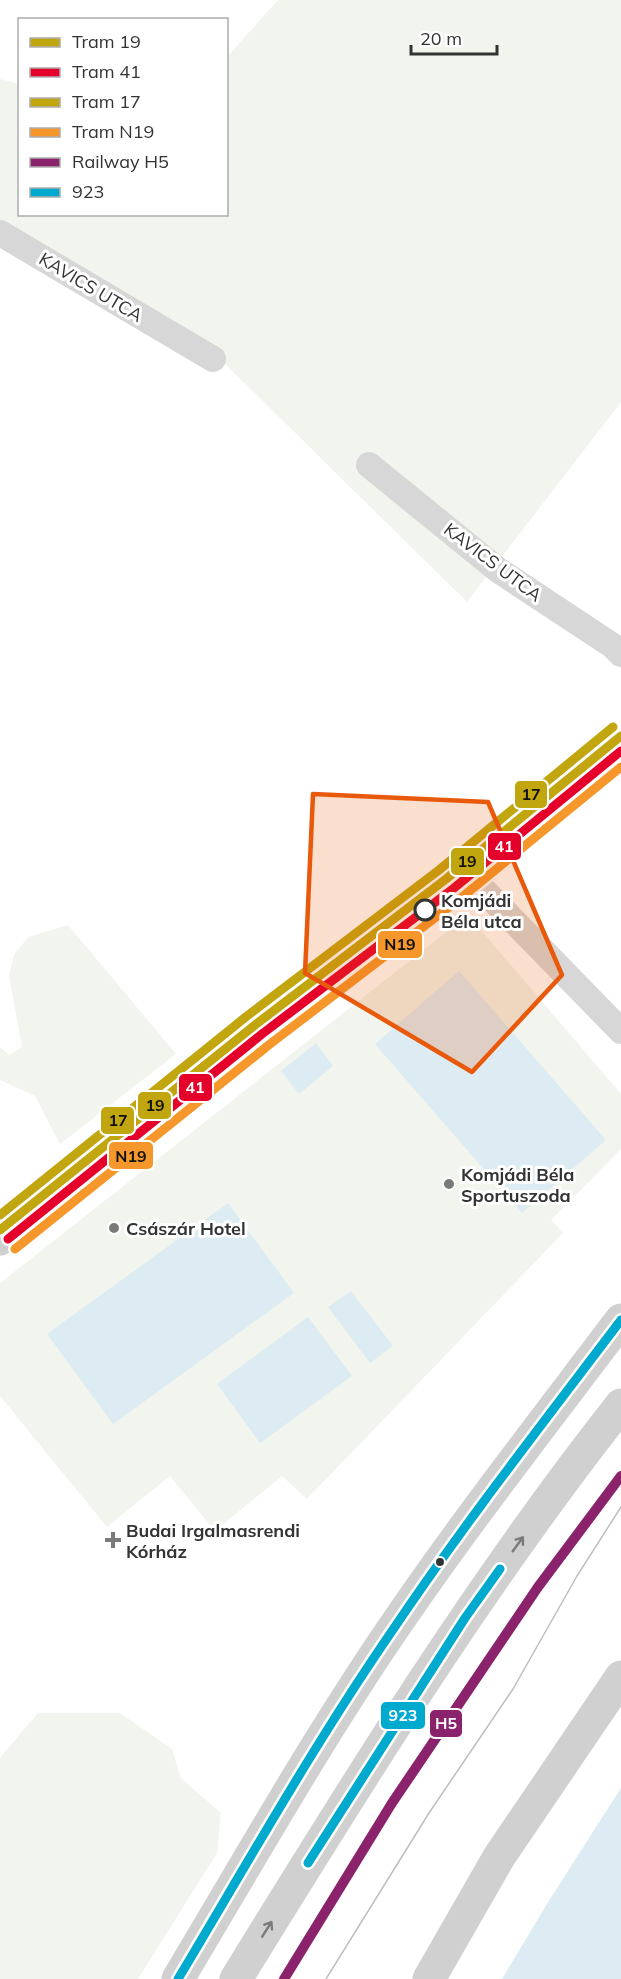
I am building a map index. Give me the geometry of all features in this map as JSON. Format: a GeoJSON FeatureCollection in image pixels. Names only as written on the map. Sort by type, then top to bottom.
{"type":"FeatureCollection","features":[{"type":"Feature","properties":{"kind":"main road"},"geometry":{"type":"LineString","coordinates":[[0,1239],[556,802],[621,747]]}},
{"type":"Feature","properties":{"kind":"main road"},"geometry":{"type":"LineString","coordinates":[[178,1979],[314,1753],[392,1631],[440,1561],[621,1320]]}},
{"type":"Feature","properties":{"kind":"main road"},"geometry":{"type":"LineString","coordinates":[[236,1979],[465,1618],[582,1454],[621,1405]]}},
{"type":"Feature","properties":{"kind":"main road"},"geometry":{"type":"LineString","coordinates":[[429,1979],[499,1857],[621,1677]]}},
{"type":"Feature","properties":{"kind":"street","name":"KAVICS UTCA"},"geometry":{"type":"LineString","coordinates":[[0,233],[213,359]]}},
{"type":"Feature","properties":{"kind":"street","name":"KAVICS UTCA"},"geometry":{"type":"LineString","coordinates":[[369,465],[498,570],[613,646],[621,654]]}},
{"type":"Feature","properties":{"kind":"street"},"geometry":{"type":"LineString","coordinates":[[466,872],[621,1030]]}},
{"type":"Feature","properties":{"kind":"highlighted area"},"geometry":{"type":"Polygon","coordinates":[[[313,794],[488,802],[562,975],[472,1072],[305,973],[313,794]]]}},
{"type":"Feature","properties":{"kind":"shaded area"},"geometry":{"type":"Polygon","coordinates":[[[278,0],[621,0],[621,402],[467,602],[212,351],[0,222],[0,79],[18,84],[18,216],[228,216],[228,56],[278,0]]]}},
{"type":"Feature","properties":{"kind":"shaded area"},"geometry":{"type":"Polygon","coordinates":[[[468,915],[621,1094],[621,1149],[551,1220],[563,1233],[307,1499],[282,1476],[215,1531],[170,1476],[107,1527],[0,1396],[0,1283],[468,915]]]}},
{"type":"Feature","properties":{"kind":"shaded area"},"geometry":{"type":"Polygon","coordinates":[[[68,925],[176,1054],[60,1144],[35,1096],[0,1080],[0,1047],[9,1055],[22,1047],[9,975],[14,955],[28,937],[68,925]]]}},
{"type":"Feature","properties":{"kind":"shaded area"},"geometry":{"type":"Polygon","coordinates":[[[459,971],[606,1140],[522,1213],[375,1044],[459,971]]]}},
{"type":"Feature","properties":{"kind":"shaded area"},"geometry":{"type":"Polygon","coordinates":[[[316,1043],[333,1066],[299,1094],[281,1071],[316,1043]]]}},
{"type":"Feature","properties":{"kind":"shaded area"},"geometry":{"type":"Polygon","coordinates":[[[228,1203],[294,1293],[113,1424],[47,1334],[228,1203]]]}},
{"type":"Feature","properties":{"kind":"shaded area"},"geometry":{"type":"Polygon","coordinates":[[[351,1291],[393,1346],[370,1363],[328,1307],[351,1291]]]}},
{"type":"Feature","properties":{"kind":"shaded area"},"geometry":{"type":"Polygon","coordinates":[[[308,1317],[352,1376],[260,1443],[217,1384],[308,1317]]]}},
{"type":"Feature","properties":{"kind":"shaded area"},"geometry":{"type":"Polygon","coordinates":[[[38,1713],[120,1713],[172,1749],[181,1778],[221,1813],[217,1853],[138,1979],[0,1979],[0,1758],[38,1713]]]}},
{"type":"Feature","properties":{"kind":"shaded area"},"geometry":{"type":"Polygon","coordinates":[[[621,1788],[621,1979],[502,1979],[550,1899],[621,1788]]]}},
{"type":"Feature","properties":{"kind":"tram line","name":"17"},"geometry":{"type":"LineString","coordinates":[[0,1215],[247,1016],[439,870],[613,727]]}},
{"type":"Feature","properties":{"kind":"tram line","name":"19"},"geometry":{"type":"LineString","coordinates":[[0,1230],[255,1025],[446,879],[621,736]]}},
{"type":"Feature","properties":{"kind":"tram line","name":"41"},"geometry":{"type":"LineString","coordinates":[[8,1239],[262,1034],[454,888],[621,751]]}},
{"type":"Feature","properties":{"kind":"tram line","name":"N19"},"geometry":{"type":"LineString","coordinates":[[15,1249],[270,1044],[461,898],[621,767]]}},
{"type":"Feature","properties":{"kind":"tram line"},"geometry":{"type":"LineString","coordinates":[[326,1979],[429,1813],[513,1689],[577,1576],[621,1507]]}},
{"type":"Feature","properties":{"kind":"rail line","name":"H5"},"geometry":{"type":"LineString","coordinates":[[284,1979],[392,1803],[538,1587],[621,1476]]}},
{"type":"Feature","properties":{"kind":"transit line","name":"923"},"geometry":{"type":"LineString","coordinates":[[178,1979],[309,1759],[392,1631],[533,1435],[621,1320]]}},
{"type":"Feature","properties":{"kind":"transit line","name":"923"},"geometry":{"type":"LineString","coordinates":[[308,1863],[465,1618],[500,1569]]}},
{"type":"Feature","properties":{"kind":"place","name":"Komjádi Béla utca"},"geometry":{"type":"Point","coordinates":[425,910]}},
{"type":"Feature","properties":{"kind":"place","name":"Komjádi Béla Sportuszoda"},"geometry":{"type":"Point","coordinates":[449,1184]}},
{"type":"Feature","properties":{"kind":"place","name":"Császár Hotel"},"geometry":{"type":"Point","coordinates":[114,1228]}},
{"type":"Feature","properties":{"kind":"place","name":"Budai Irgalmasrendi Kórház"},"geometry":{"type":"Point","coordinates":[113,1540]}}]}
